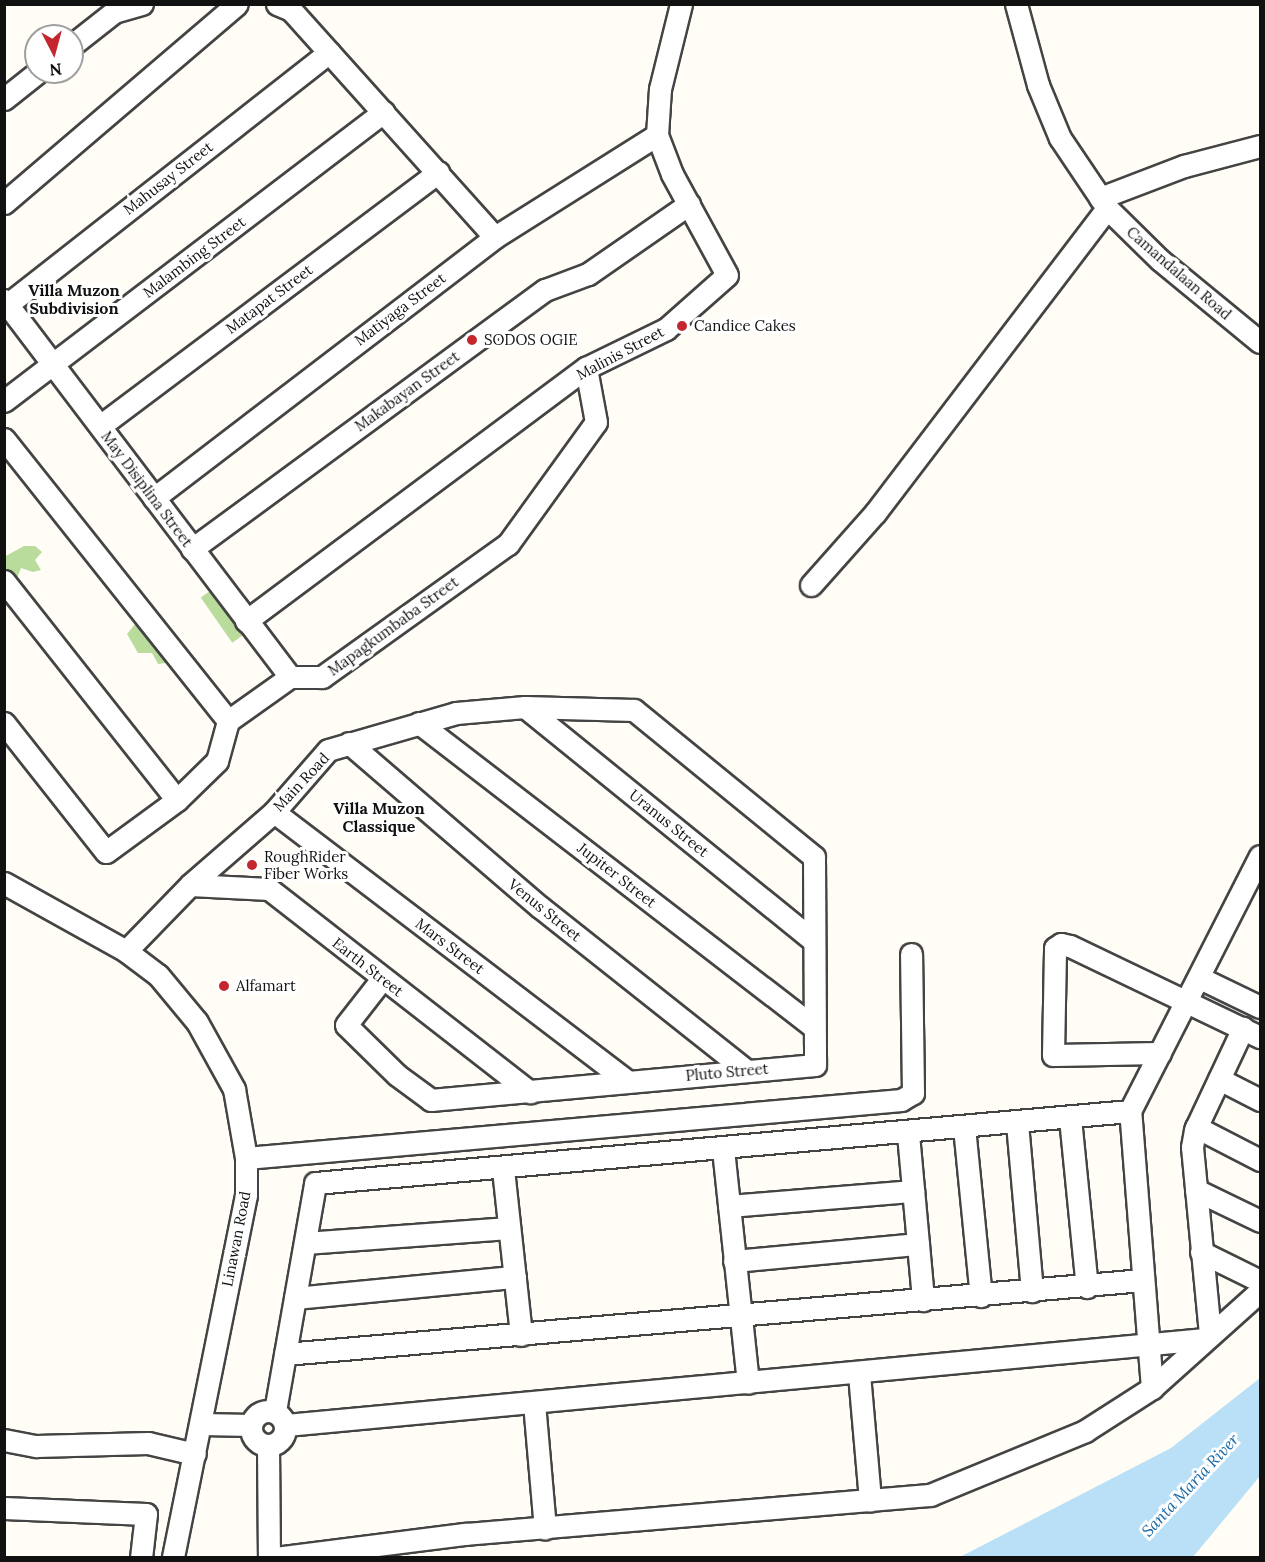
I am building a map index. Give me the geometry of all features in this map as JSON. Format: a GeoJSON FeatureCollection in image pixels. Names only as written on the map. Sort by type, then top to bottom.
{"type":"FeatureCollection","features":[{"type":"Feature","properties":{"kind":"street"},"geometry":{"type":"LineString","coordinates":[[84,36],[114,12],[142,4]]}},
{"type":"Feature","properties":{"kind":"street"},"geometry":{"type":"LineString","coordinates":[[4,203],[237,4]]}},
{"type":"Feature","properties":{"kind":"street"},"geometry":{"type":"LineString","coordinates":[[277,4],[291,10],[495,237]]}},
{"type":"Feature","properties":{"kind":"street","name":"Malinis Street"},"geometry":{"type":"LineString","coordinates":[[246,621],[586,368],[666,329],[727,275],[689,204],[657,135],[660,89],[681,4]]}},
{"type":"Feature","properties":{"kind":"street","name":"Camandalaan Road"},"geometry":{"type":"LineString","coordinates":[[1016,4],[1038,85],[1060,138],[1104,203],[1160,260],[1260,342]]}},
{"type":"Feature","properties":{"kind":"street","name":"Mahusay Street"},"geometry":{"type":"LineString","coordinates":[[6,302],[329,52]]}},
{"type":"Feature","properties":{"kind":"street"},"geometry":{"type":"LineString","coordinates":[[4,99],[24,83]]}},
{"type":"Feature","properties":{"kind":"street","name":"Malambing Street"},"geometry":{"type":"LineString","coordinates":[[4,401],[383,112]]}},
{"type":"Feature","properties":{"kind":"street","name":"Matiyaga Street"},"geometry":{"type":"LineString","coordinates":[[153,498],[495,237],[657,135]]}},
{"type":"Feature","properties":{"kind":"street"},"geometry":{"type":"LineString","coordinates":[[811,585],[875,513],[1104,203],[1184,166],[1260,146]]}},
{"type":"Feature","properties":{"kind":"street","name":"Matapat Street"},"geometry":{"type":"LineString","coordinates":[[100,426],[438,172]]}},
{"type":"Feature","properties":{"kind":"street","name":"Makabayan Street"},"geometry":{"type":"LineString","coordinates":[[192,549],[545,290],[588,274],[689,204]]}},
{"type":"Feature","properties":{"kind":"street","name":"May Disiplina Street"},"geometry":{"type":"LineString","coordinates":[[6,302],[290,677]]}},
{"type":"Feature","properties":{"kind":"street","name":"Mapagkumbaba Street"},"geometry":{"type":"LineString","coordinates":[[290,677],[322,677],[508,544],[596,422],[586,368]]}},
{"type":"Feature","properties":{"kind":"street"},"geometry":{"type":"LineString","coordinates":[[4,439],[228,721]]}},
{"type":"Feature","properties":{"kind":"street"},"geometry":{"type":"LineString","coordinates":[[4,581],[177,800]]}},
{"type":"Feature","properties":{"kind":"street"},"geometry":{"type":"LineString","coordinates":[[4,723],[106,852],[177,800],[217,761],[228,721],[290,677]]}},
{"type":"Feature","properties":{"kind":"street","name":"Main Road"},"geometry":{"type":"LineString","coordinates":[[126,951],[190,885],[274,812],[328,750],[456,713],[525,707],[634,710],[814,858]]}},
{"type":"Feature","properties":{"kind":"street","name":"Uranus Street"},"geometry":{"type":"LineString","coordinates":[[525,707],[813,940]]}},
{"type":"Feature","properties":{"kind":"street","name":"Jupiter Street"},"geometry":{"type":"LineString","coordinates":[[419,723],[814,1027]]}},
{"type":"Feature","properties":{"kind":"street","name":"Venus Street"},"geometry":{"type":"LineString","coordinates":[[349,743],[540,907],[747,1071]]}},
{"type":"Feature","properties":{"kind":"street","name":"Mars Street"},"geometry":{"type":"LineString","coordinates":[[274,812],[627,1081]]}},
{"type":"Feature","properties":{"kind":"street"},"geometry":{"type":"LineString","coordinates":[[1152,1388],[1130,1111],[1200,978],[1260,856]]}},
{"type":"Feature","properties":{"kind":"street","name":"Pluto Street"},"geometry":{"type":"LineString","coordinates":[[382,979],[346,1024],[397,1075],[431,1100],[815,1065],[814,858]]}},
{"type":"Feature","properties":{"kind":"street","name":"Linawan Road"},"geometry":{"type":"LineString","coordinates":[[4,884],[126,951],[158,975],[197,1022],[234,1089],[246,1158],[246,1195],[202,1424],[173,1557]]}},
{"type":"Feature","properties":{"kind":"street","name":"Earth Street"},"geometry":{"type":"LineString","coordinates":[[190,885],[269,889],[530,1092]]}},
{"type":"Feature","properties":{"kind":"street"},"geometry":{"type":"LineString","coordinates":[[1160,1053],[1053,1054],[1055,948],[1061,944],[1070,946],[1252,1032],[1219,1079],[1197,1127],[1192,1147],[1208,1337]]}},
{"type":"Feature","properties":{"kind":"street"},"geometry":{"type":"LineString","coordinates":[[246,1158],[901,1100],[913,1093],[911,954]]}},
{"type":"Feature","properties":{"kind":"street"},"geometry":{"type":"LineString","coordinates":[[1200,978],[1260,1007]]}},
{"type":"Feature","properties":{"kind":"street"},"geometry":{"type":"LineString","coordinates":[[1219,1079],[1260,1100]]}},
{"type":"Feature","properties":{"kind":"street"},"geometry":{"type":"LineString","coordinates":[[268,1446],[282,1439],[280,1418],[285,1354],[315,1183],[908,1134],[1130,1111]]}},
{"type":"Feature","properties":{"kind":"street"},"geometry":{"type":"LineString","coordinates":[[1070,1118],[1087,1287]]}},
{"type":"Feature","properties":{"kind":"street"},"geometry":{"type":"LineString","coordinates":[[1017,1123],[1032,1291]]}},
{"type":"Feature","properties":{"kind":"street"},"geometry":{"type":"LineString","coordinates":[[964,1127],[981,1296]]}},
{"type":"Feature","properties":{"kind":"street"},"geometry":{"type":"LineString","coordinates":[[1197,1127],[1260,1160]]}},
{"type":"Feature","properties":{"kind":"street"},"geometry":{"type":"LineString","coordinates":[[908,1134],[923,1300]]}},
{"type":"Feature","properties":{"kind":"street"},"geometry":{"type":"LineString","coordinates":[[723,1149],[748,1383]]}},
{"type":"Feature","properties":{"kind":"street"},"geometry":{"type":"LineString","coordinates":[[503,1169],[521,1335]]}},
{"type":"Feature","properties":{"kind":"street"},"geometry":{"type":"LineString","coordinates":[[1196,1190],[1260,1221]]}},
{"type":"Feature","properties":{"kind":"street"},"geometry":{"type":"LineString","coordinates":[[729,1206],[913,1191]]}},
{"type":"Feature","properties":{"kind":"street"},"geometry":{"type":"LineString","coordinates":[[305,1243],[508,1228]]}},
{"type":"Feature","properties":{"kind":"street"},"geometry":{"type":"LineString","coordinates":[[734,1261],[918,1244]]}},
{"type":"Feature","properties":{"kind":"street"},"geometry":{"type":"LineString","coordinates":[[1201,1252],[1260,1281]]}},
{"type":"Feature","properties":{"kind":"street"},"geometry":{"type":"LineString","coordinates":[[295,1298],[515,1277]]}},
{"type":"Feature","properties":{"kind":"street"},"geometry":{"type":"LineString","coordinates":[[285,1354],[740,1317],[1087,1287],[1143,1280]]}},
{"type":"Feature","properties":{"kind":"street"},"geometry":{"type":"LineString","coordinates":[[268,1446],[272,1557],[465,1534],[930,1496],[1084,1431],[1152,1388],[1260,1291]]}},
{"type":"Feature","properties":{"kind":"street"},"geometry":{"type":"LineString","coordinates":[[202,1424],[251,1425],[264,1411],[280,1418],[534,1403],[859,1374],[1208,1337]]}},
{"type":"Feature","properties":{"kind":"street"},"geometry":{"type":"LineString","coordinates":[[859,1374],[870,1501]]}},
{"type":"Feature","properties":{"kind":"street"},"geometry":{"type":"LineString","coordinates":[[534,1403],[545,1529]]}},
{"type":"Feature","properties":{"kind":"street"},"geometry":{"type":"LineString","coordinates":[[251,1425],[252,1435],[268,1446]]}},
{"type":"Feature","properties":{"kind":"street"},"geometry":{"type":"LineString","coordinates":[[4,1440],[36,1446],[148,1443],[195,1454]]}},
{"type":"Feature","properties":{"kind":"street"},"geometry":{"type":"LineString","coordinates":[[4,1508],[146,1514],[141,1557]]}},
{"type":"Feature","properties":{"kind":"green space"},"geometry":{"type":"Polygon","coordinates":[[[24,546],[35,546],[42,552],[35,560],[41,570],[33,572],[21,568],[13,589],[5,578],[4,557],[24,546]]]}},
{"type":"Feature","properties":{"kind":"green space"},"geometry":{"type":"Polygon","coordinates":[[[213,589],[245,634],[232,643],[201,598],[213,589]]]}},
{"type":"Feature","properties":{"kind":"green space"},"geometry":{"type":"Polygon","coordinates":[[[148,608],[188,660],[158,664],[152,653],[138,653],[127,634],[148,608]]]}},
{"type":"Feature","properties":{"kind":"water","name":"Santa Maria River"},"geometry":{"type":"Polygon","coordinates":[[[1260,1378],[1260,1476],[1193,1557],[960,1557],[1171,1448],[1260,1378]]]}},
{"type":"Feature","properties":{"kind":"place","name":"Candice Cakes"},"geometry":{"type":"Point","coordinates":[682,326]}},
{"type":"Feature","properties":{"kind":"place","name":"SODOS OGIE"},"geometry":{"type":"Point","coordinates":[472,340]}},
{"type":"Feature","properties":{"kind":"place","name":"RoughRider Fiber Works"},"geometry":{"type":"Point","coordinates":[252,865]}},
{"type":"Feature","properties":{"kind":"place","name":"Alfamart"},"geometry":{"type":"Point","coordinates":[224,986]}},
{"type":"Feature","properties":{"kind":"district","name":"Villa Muzon Subdivision"},"geometry":{"type":"Point","coordinates":[74,299]}},
{"type":"Feature","properties":{"kind":"district","name":"Villa Muzon Classique"},"geometry":{"type":"Point","coordinates":[379,817]}}]}
